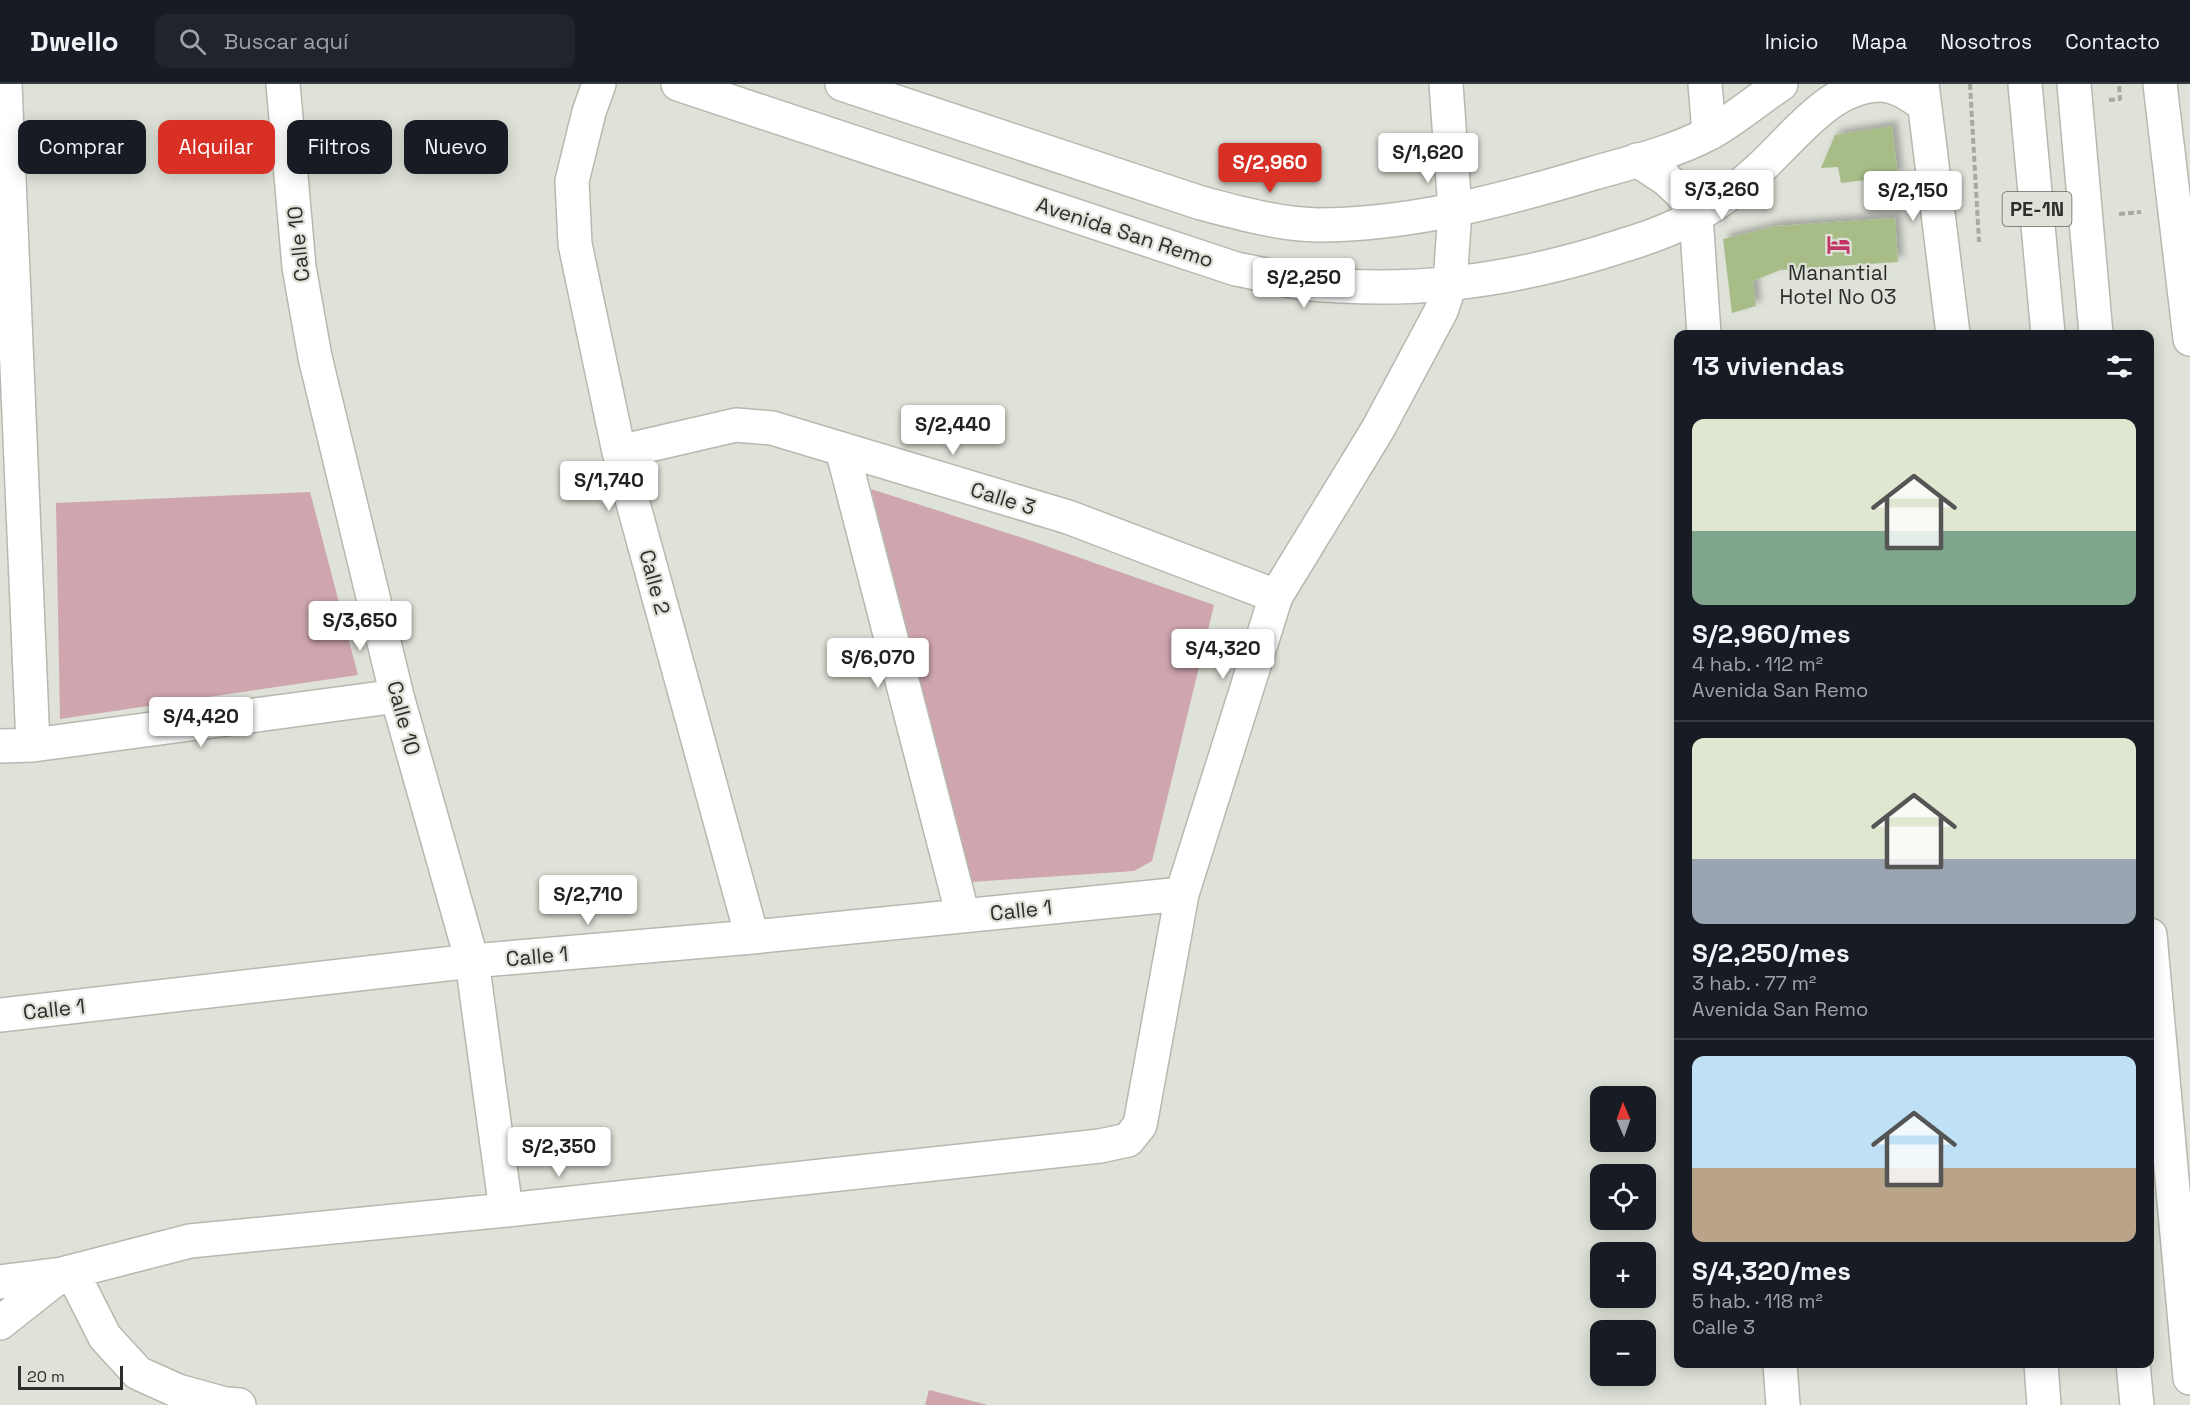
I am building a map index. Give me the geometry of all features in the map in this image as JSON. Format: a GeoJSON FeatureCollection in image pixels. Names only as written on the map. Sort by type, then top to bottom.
{"type":"FeatureCollection","features":[{"type":"Feature","properties":{"kind":"main road"},"geometry":{"type":"LineString","coordinates":[[5,84],[33,745]]}},
{"type":"Feature","properties":{"kind":"main road","name":"Calle 10"},"geometry":{"type":"LineString","coordinates":[[283,84],[299,267],[313,346],[397,696],[472,962],[506,1210]]}},
{"type":"Feature","properties":{"kind":"main road","name":"Calle 2"},"geometry":{"type":"LineString","coordinates":[[599,84],[589,112],[572,182],[575,244],[619,452],[752,937]]}},
{"type":"Feature","properties":{"kind":"main road","name":"Avenida San Remo"},"geometry":{"type":"LineString","coordinates":[[678,84],[1236,269],[1304,284],[1376,288],[1495,279],[1565,263],[1646,238],[1696,216],[1740,186],[1812,116],[1857,89],[1883,85],[1923,94]]}},
{"type":"Feature","properties":{"kind":"main road"},"geometry":{"type":"LineString","coordinates":[[842,84],[1201,203],[1255,218],[1315,225],[1386,222],[1455,210],[1550,186],[1637,160],[1680,146],[1709,133],[1739,115],[1781,84]]}},
{"type":"Feature","properties":{"kind":"main road"},"geometry":{"type":"LineString","coordinates":[[0,1282],[67,1273],[190,1241],[506,1210],[1100,1146],[1128,1140],[1140,1125],[1182,894],[1276,596],[1378,429],[1441,311],[1450,284],[1455,210],[1446,84]]}},
{"type":"Feature","properties":{"kind":"main road"},"geometry":{"type":"LineString","coordinates":[[1705,84],[1709,133]]}},
{"type":"Feature","properties":{"kind":"main road","name":"PE-1N"},"geometry":{"type":"LineString","coordinates":[[2025,84],[2048,330]]}},
{"type":"Feature","properties":{"kind":"main road","name":"PE-1N"},"geometry":{"type":"LineString","coordinates":[[2074,84],[2096,330]]}},
{"type":"Feature","properties":{"kind":"main road"},"geometry":{"type":"LineString","coordinates":[[2160,84],[2190,339]]}},
{"type":"Feature","properties":{"kind":"main road"},"geometry":{"type":"LineString","coordinates":[[1923,94],[1952,330]]}},
{"type":"Feature","properties":{"kind":"main road"},"geometry":{"type":"LineString","coordinates":[[1637,160],[1666,179],[1681,193],[1696,216],[1704,330]]}},
{"type":"Feature","properties":{"kind":"main road","name":"Calle 3"},"geometry":{"type":"LineString","coordinates":[[619,452],[736,425],[772,428],[1068,517],[1276,596]]}},
{"type":"Feature","properties":{"kind":"main road"},"geometry":{"type":"LineString","coordinates":[[842,449],[963,916]]}},
{"type":"Feature","properties":{"kind":"main road"},"geometry":{"type":"LineString","coordinates":[[0,746],[33,745],[397,696]]}},
{"type":"Feature","properties":{"kind":"main road","name":"Calle 1"},"geometry":{"type":"LineString","coordinates":[[0,1015],[472,962],[752,937],[1182,894]]}},
{"type":"Feature","properties":{"kind":"main road"},"geometry":{"type":"LineString","coordinates":[[2154,980],[2190,1378]]}},
{"type":"Feature","properties":{"kind":"main road"},"geometry":{"type":"LineString","coordinates":[[0,1323],[67,1273]]}},
{"type":"Feature","properties":{"kind":"main road"},"geometry":{"type":"LineString","coordinates":[[67,1273],[105,1337],[138,1373],[178,1391],[225,1404],[239,1405]]}},
{"type":"Feature","properties":{"kind":"main road"},"geometry":{"type":"LineString","coordinates":[[1780,1368],[1783,1405]]}},
{"type":"Feature","properties":{"kind":"main road"},"geometry":{"type":"LineString","coordinates":[[2041,1368],[2044,1405]]}},
{"type":"Feature","properties":{"kind":"main road"},"geometry":{"type":"LineString","coordinates":[[2133,1368],[2137,1405]]}},
{"type":"Feature","properties":{"kind":"path"},"geometry":{"type":"LineString","coordinates":[[1970,84],[1979,244]]}},
{"type":"Feature","properties":{"kind":"path"},"geometry":{"type":"LineString","coordinates":[[2109,100],[2120,99],[2119,84]]}},
{"type":"Feature","properties":{"kind":"shaded area"},"geometry":{"type":"Polygon","coordinates":[[[871,489],[1032,541],[1214,605],[1152,861],[1134,871],[971,882],[871,489]]]}},
{"type":"Feature","properties":{"kind":"shaded area"},"geometry":{"type":"Polygon","coordinates":[[[310,492],[358,675],[60,719],[56,503],[310,492]]]}},
{"type":"Feature","properties":{"kind":"shaded area"},"geometry":{"type":"Polygon","coordinates":[[[929,1390],[988,1405],[925,1405],[929,1390]]]}},
{"type":"Feature","properties":{"kind":"building"},"geometry":{"type":"Polygon","coordinates":[[[1892,126],[1898,176],[1841,183],[1838,167],[1821,168],[1835,135],[1892,126]]]}},
{"type":"Feature","properties":{"kind":"building","name":"Manantial Hotel No 03"},"geometry":{"type":"Polygon","coordinates":[[[1895,218],[1898,262],[1780,270],[1753,281],[1756,306],[1732,313],[1723,239],[1777,226],[1895,218]]]}},
{"type":"Feature","properties":{"kind":"place","name":"Manantial Hotel No 03"},"geometry":{"type":"Point","coordinates":[1838,244]}}]}
